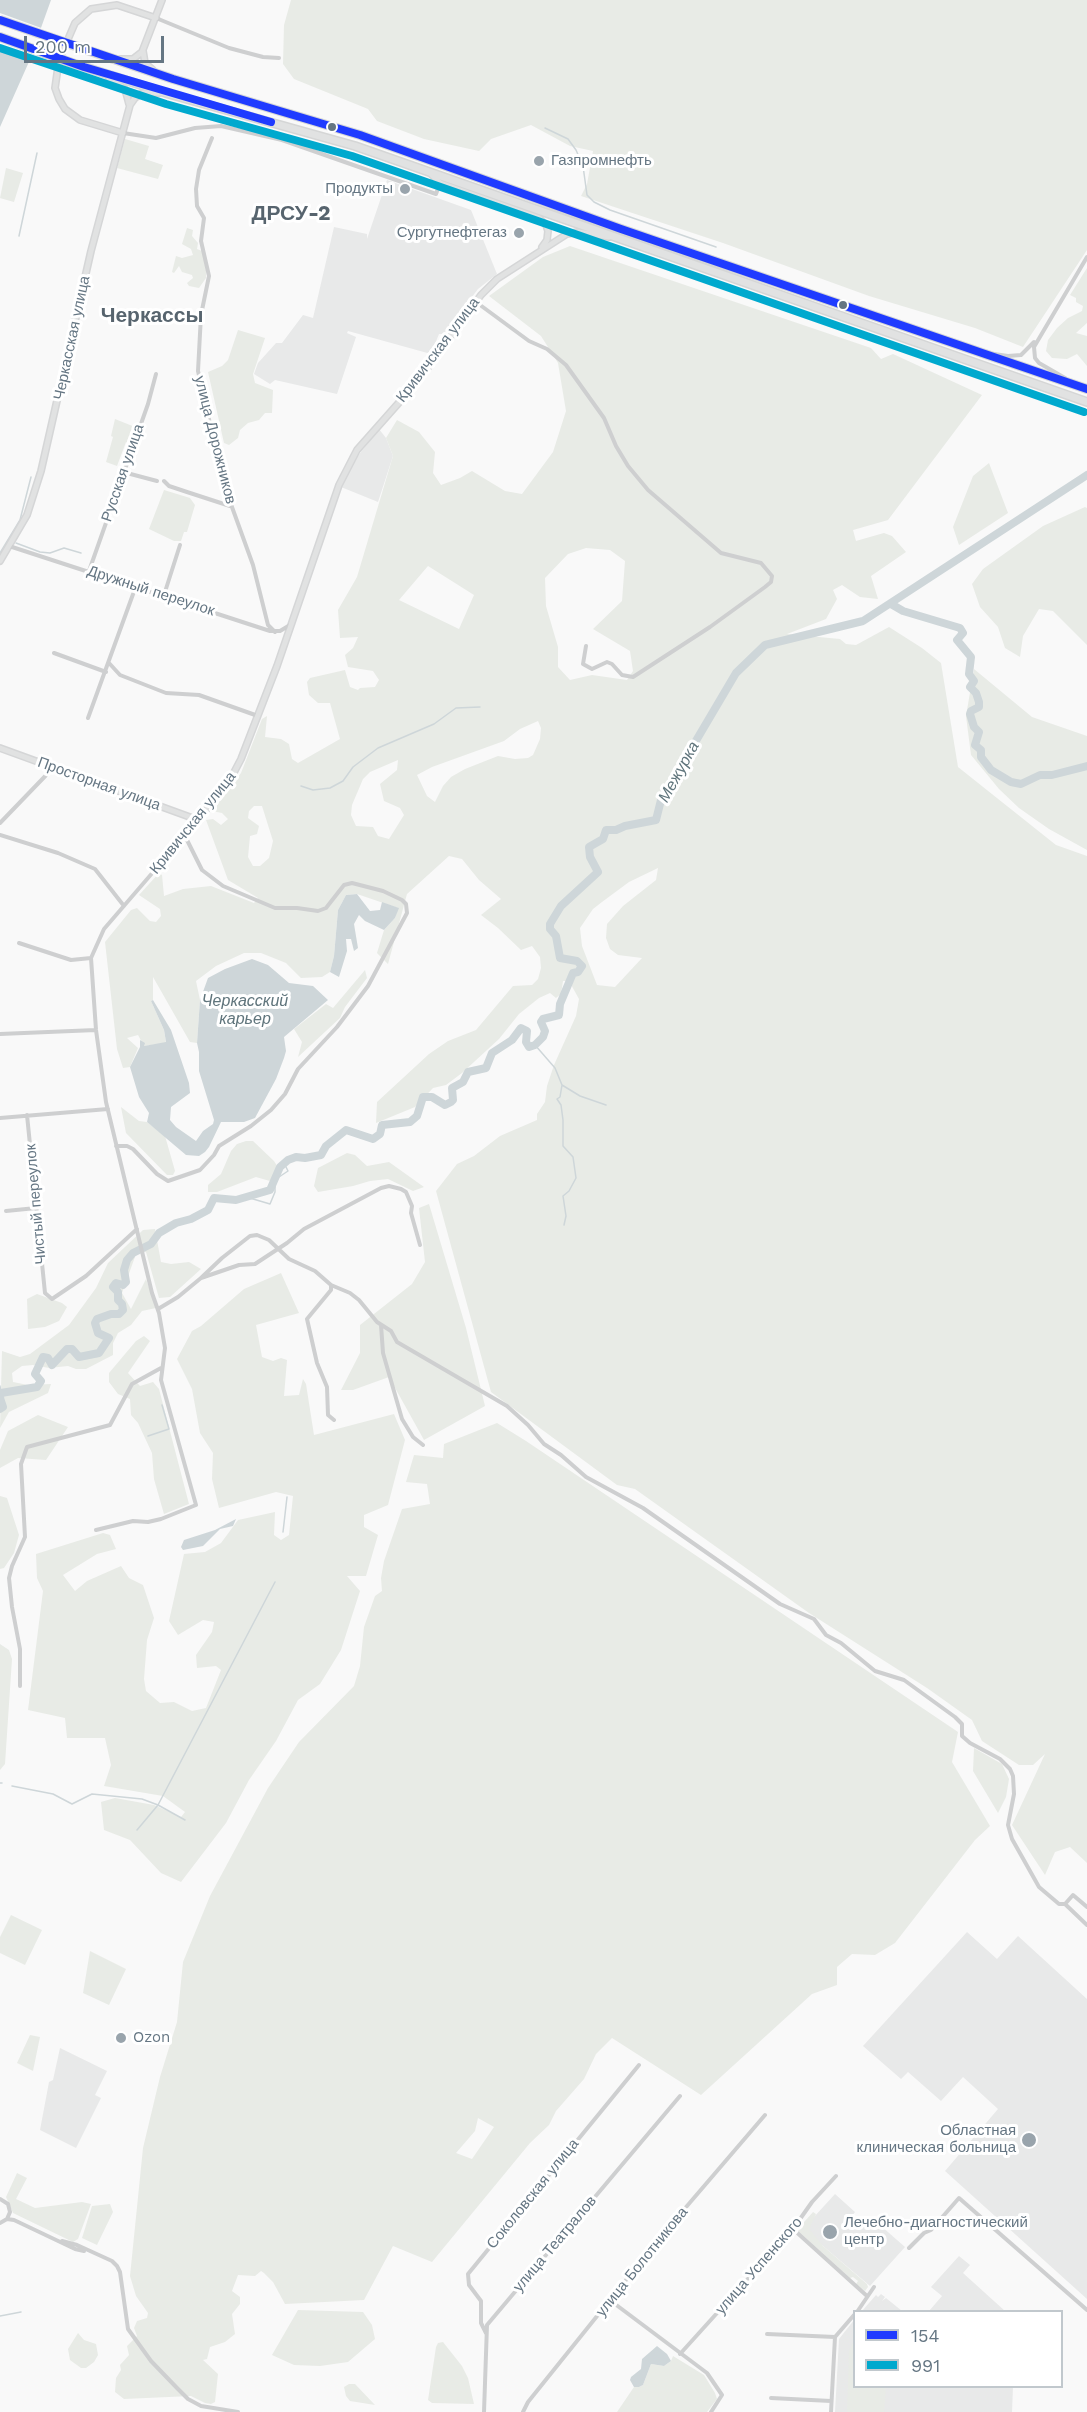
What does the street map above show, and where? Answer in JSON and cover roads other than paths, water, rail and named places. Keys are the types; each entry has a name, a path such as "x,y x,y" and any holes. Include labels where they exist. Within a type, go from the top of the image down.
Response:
{"highway":[{"path":"0,20 173,79 365,136 557,206 1087,389"},
{"path":"0,37 169,94 355,146 1087,402"}],"street":[{"path":"162,0 144,49 143,58 147,66 173,79"},
{"path":"279,58 263,57 229,48 156,18 117,5 91,9 75,23 59,60 55,88 65,109 80,120 123,133 161,138 195,128 221,126 282,140 436,194 440,183"},
{"path":"90,51 128,60 137,57 144,49"},
{"path":"84,67 122,85 128,96 129,109"},
{"path":"129,109 135,98 142,93 169,94"},
{"name":"Черкасская улица","path":"0,561 29,509 41,471 91,251 129,109"},
{"name":"улица Дорожников","path":"212,138 199,170 196,189 197,206 204,218 201,242 209,276 201,315 198,371 231,506 253,565 268,625 275,632"},
{"path":"431,174 440,183 541,219 547,228 548,235 537,253"},
{"name":"Кривичская улица","path":"96,1530 133,1521 148,1522 161,1519 196,1505 160,1380 165,1348 158,1309 108,1109 96,1030 91,958 101,933 198,820 235,772 259,716 339,486 351,459 363,441 419,380 476,302 497,279 573,232 617,239"},
{"path":"977,351 1008,356 1021,355 1038,337 1087,257"},
{"path":"476,302 529,341 547,349 566,365 604,418 628,466 648,490 721,553 760,563 772,576 771,582 765,587 710,627 633,677 622,675 607,662 592,669 583,664 586,646"},
{"path":"1038,337 1034,352 1039,363 1051,372 1087,389"},
{"name":"Русская улица","path":"89,571 156,374"},
{"path":"123,472 157,481"},
{"path":"164,481 169,486 231,506"},
{"path":"164,595 180,545"},
{"name":"Дружный переулок","path":"9,546 275,632"},
{"path":"88,718 136,586"},
{"path":"275,632 290,625"},
{"path":"54,653 106,672"},
{"path":"109,663 120,675 166,693 199,695 259,716"},
{"name":"Просторная улица","path":"0,748 198,820"},
{"path":"0,823 54,767"},
{"path":"0,835 58,853 95,869 124,906"},
{"path":"117,1146 127,1146 133,1149 157,1174 168,1181 200,1170 219,1146 251,1126 271,1110 285,1094 298,1069 337,1027 368,986 407,913 406,904 402,900 383,891 352,883 344,885 326,908 318,911 297,908 274,909 223,886 202,870 185,835"},
{"path":"19,943 71,960 91,958"},
{"path":"0,1034 96,1030"},
{"path":"0,1118 108,1109"},
{"name":"Чистый переулок","path":"27,1115 45,1293 52,1299 86,1276 137,1229"},
{"path":"201,1278 239,1266 255,1264 304,1229 381,1188 389,1186 406,1192 412,1206 411,1213 420,1245"},
{"path":"6,1211 36,1208"},
{"path":"158,1309 201,1278 250,1236 263,1237 289,1259 315,1271 331,1285 350,1293 359,1300 377,1322 391,1331 397,1342 507,1406 528,1425 543,1444 561,1455 586,1477 643,1508 780,1604 814,1619 826,1635 840,1643 874,1671 904,1680 955,1717 962,1724 962,1736 970,1743 1000,1759 1010,1769 1013,1776 1014,1794 1008,1825 1011,1839 1039,1887 1059,1904 1065,1904 1087,1924"},
{"path":"331,1285 331,1290 307,1319 316,1363 327,1387 328,1415 334,1420"},
{"path":"381,1324 383,1353 402,1419 413,1437 423,1445"},
{"path":"20,1686 20,1649 10,1599 9,1578 25,1537 21,1464 27,1447 110,1425 132,1384 162,1367"},
{"path":"1065,1904 1072,1895 1087,1907"},
{"name":"Соколовская улица","path":"486,2333 481,2323 481,2301 470,2285 468,2274 639,2065"},
{"name":"улица Театралов","path":"484,2412 487,2325 680,2096"},
{"name":"улица Болотникова","path":"523,2412 528,2402 741,2140 765,2115"},
{"name":"улица Успенского","path":"680,2354 793,2229 812,2202 836,2176"},
{"path":"909,2248 924,2233 931,2230 959,2198 1087,2310"},
{"path":"0,2199 8,2204 7,2219"},
{"path":"9,2213 14,2220"},
{"path":"0,2223 7,2219 14,2220 75,2249 88,2251 112,2261 120,2272 128,2329 158,2369 193,2402 206,2407 238,2412"},
{"path":"793,2229 867,2296"},
{"path":"858,2310 874,2287"},
{"path":"610,2301 707,2373 722,2395 711,2412"},
{"path":"831,2412 835,2337 853,2316"},
{"path":"767,2334 835,2337"},
{"path":"771,2398 831,2401"}],"water":[{"path":"0,0 51,0 28,64 0,127"},
{"path":"357,894 370,911 380,910 382,902 399,908 395,918 384,930 365,921 359,915 354,924 358,948 354,951 351,939 346,939 347,951 339,977 330,972 334,956 338,910 346,895"},
{"name":"Черкасский карьер","path":"252,959 268,965 289,983 313,986 328,1000 284,1037 286,1051 284,1058 276,1079 255,1118 244,1122 221,1122 205,1152 199,1156 186,1155 147,1122 149,1113 139,1097 130,1067 140,1047 140,1040 145,1043 144,1046 166,1042 164,1030 151,1001 153,1000 171,1030 189,1083 190,1093 171,1107 170,1120 196,1141 203,1131 213,1124 214,1120 199,1071 197,1043 200,1000 208,978"},
{"path":"236,1519 233,1526 220,1529 203,1546 183,1550 181,1547 184,1540 215,1530"},
{"path":"657,2346 667,2354 671,2361 664,2366 651,2364 643,2385 634,2387 630,2380 631,2377 641,2369 642,2359"}],"waterway":[{"path":"545,128 568,139 576,150 583,166 587,195 594,202 610,210 716,247"},
{"path":"19,236 37,153"},
{"name":"Межурка","path":"0,1409 3,1407 1,1393 37,1387 41,1381 35,1374 43,1357 48,1358 52,1365 67,1349 72,1349 79,1357 99,1353 109,1338 98,1333 95,1323 97,1319 119,1314 123,1310 118,1300 118,1292 113,1287 116,1283 123,1285 126,1282 124,1270 127,1260 133,1253 151,1244 159,1233 176,1223 191,1219 208,1210 214,1198 236,1200 270,1190 280,1167 288,1160 321,1155 326,1146 346,1130 373,1139 380,1134 382,1125 410,1122 417,1116 423,1097 432,1097 445,1105 451,1102 453,1100 452,1088 463,1082 468,1072 486,1068 492,1053 512,1040 521,1028 527,1031 526,1042 529,1047 535,1045 543,1037 545,1031 541,1022 543,1019 559,1015 560,1004 573,973 578,972 582,966 577,961 560,958 556,936 550,929 550,924 561,906 598,872 590,857 589,847 603,839 606,830 616,830 656,820 661,800 736,673 765,645 863,621 1087,475"},
{"path":"0,553 20,520 31,477"},
{"path":"16,543 40,552 50,553 64,548 81,553"},
{"path":"891,604 903,611 960,628 963,633 957,640 971,657 969,674 974,681 970,687 976,693 979,702 979,707 970,714 974,727 979,732 975,745 981,750 981,757 991,770 1011,782 1021,784 1040,775 1052,775 1087,766"},
{"path":"301,786 313,790 330,788 343,781 353,767 378,748 434,724 456,708 480,707"},
{"path":"535,1045 555,1068 562,1085 560,1097 557,1099 561,1105 563,1120 563,1146 573,1157 576,1178 569,1191 563,1196 566,1216 564,1225"},
{"path":"562,1085 580,1096 606,1105"},
{"path":"276,1179 288,1171 284,1163"},
{"path":"243,1196 270,1204 275,1192 275,1183"},
{"name":"Межурка","path":"0,1386 1,1393"},
{"path":"148,1436 169,1429 162,1405"},
{"path":"283,1532 287,1497"},
{"path":"137,1830 158,1805 275,1582"},
{"path":"12,1786 53,1794 72,1804 92,1794 142,1799 185,1820"},
{"path":"0,2316 21,2312"}],"place":[{"name":"Газпромнефть","path":"539,161"},
{"name":"Продукты","path":"405,189"},
{"name":"Сургутнефтегаз","path":"519,233"},
{"name":"Ozon","path":"121,2038"},
{"name":"Областная клиническая больница","path":"1029,2140"},
{"name":"Лечебно-диагностический центр","path":"830,2232"}],"district":[{"name":"ДРСУ-2","path":"291,214"},
{"name":"Черкассы","path":"152,316"}]}
